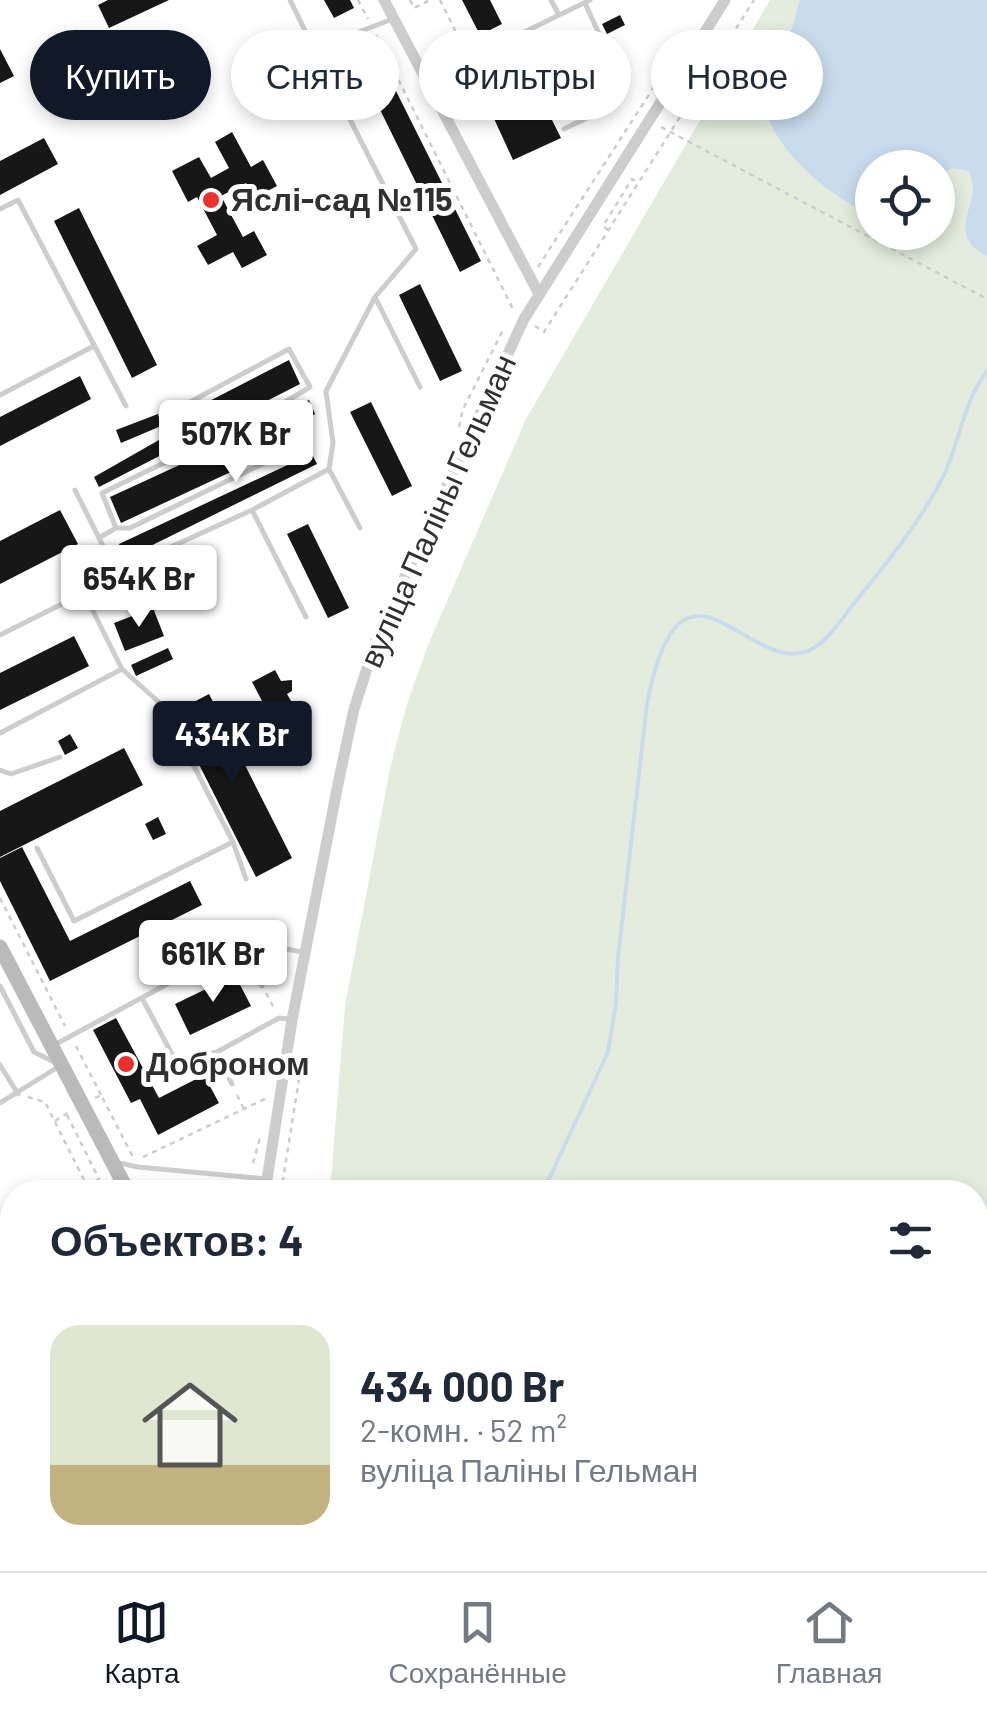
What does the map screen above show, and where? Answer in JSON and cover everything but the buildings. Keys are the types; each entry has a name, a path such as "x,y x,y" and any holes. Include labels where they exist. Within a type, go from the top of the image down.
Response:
{"main road":[{"path":"0,947 122,1180"}],"street":[{"path":"384,0 419,68"},
{"name":"вуліца Паліны Гельман","path":"266,1178 286,1019 305,952 354,709 376,637 524,319 725,0"},
{"path":"446,120 540,294"}],"lane":[{"path":"290,0 305,30"},
{"path":"551,0 558,15"},
{"path":"527,30 588,1 619,78 620,90 614,104 564,129"},
{"path":"364,30 393,18"},
{"path":"350,120 416,250 374,297 326,391 333,442 329,469 360,528"},
{"path":"0,209 18,200 126,406"},
{"path":"374,297 420,387"},
{"path":"0,395 92,347"},
{"path":"174,410 289,350 310,387"},
{"path":"116,528 102,493 266,413 310,387 326,391"},
{"path":"99,538 116,528 130,528 281,455 266,413"},
{"path":"0,635 84,593 116,572 252,510 329,469"},
{"path":"75,490 116,572"},
{"path":"252,510 306,617"},
{"path":"84,593 122,669 163,706 232,842 246,879"},
{"path":"0,733 122,669"},
{"path":"0,770 12,774 60,758"},
{"path":"37,848 74,921 232,842"},
{"path":"51,1047 264,932"},
{"path":"262,986 248,957 271,946 305,952"},
{"path":"0,986 34,1052 61,1066 0,1103"},
{"path":"142,998 182,1073"},
{"path":"200,1056 286,1019"},
{"path":"216,1052 232,1084"},
{"path":"0,1065 18,1094"},
{"path":"116,1167 266,1178"},
{"path":"116,1167 130,1180"}],"path":[{"path":"358,0 515,313 521,291 651,92"},
{"path":"410,0 414,8 430,0"},
{"path":"524,319 544,332 609,231 603,226 632,180 639,183 754,0"},
{"path":"649,121 987,299"},
{"path":"463,409 507,324"},
{"path":"0,898 101,1094"},
{"path":"262,986 286,1019"},
{"path":"284,1180 300,1073"},
{"path":"232,1084 244,1109"},
{"path":"18,1094 45,1102 84,1180"},
{"path":"135,1161 268,1098"},
{"path":"67,1114 97,1180"}],"green space":[{"path":"770,0 987,0 987,1180 331,1180 345,1006 390,769 428,645 526,419 700,120 823,120 823,30 753,30"}],"water":[{"path":"800,0 987,0 987,256 973,247 967,237 972,182 968,171 955,168 955,150 855,150 855,207 796,160 769,120 823,120 823,30 791,30"}],"waterway":[{"path":"549,1180 608,1052 647,704 662,649 680,622 701,616 724,623 772,649 797,654 821,643 924,510 949,464 972,396 987,371"}],"place":[{"name":"Яслі-сад №115","path":"211,200"},
{"name":"Доброном","path":"126,1064"}]}
